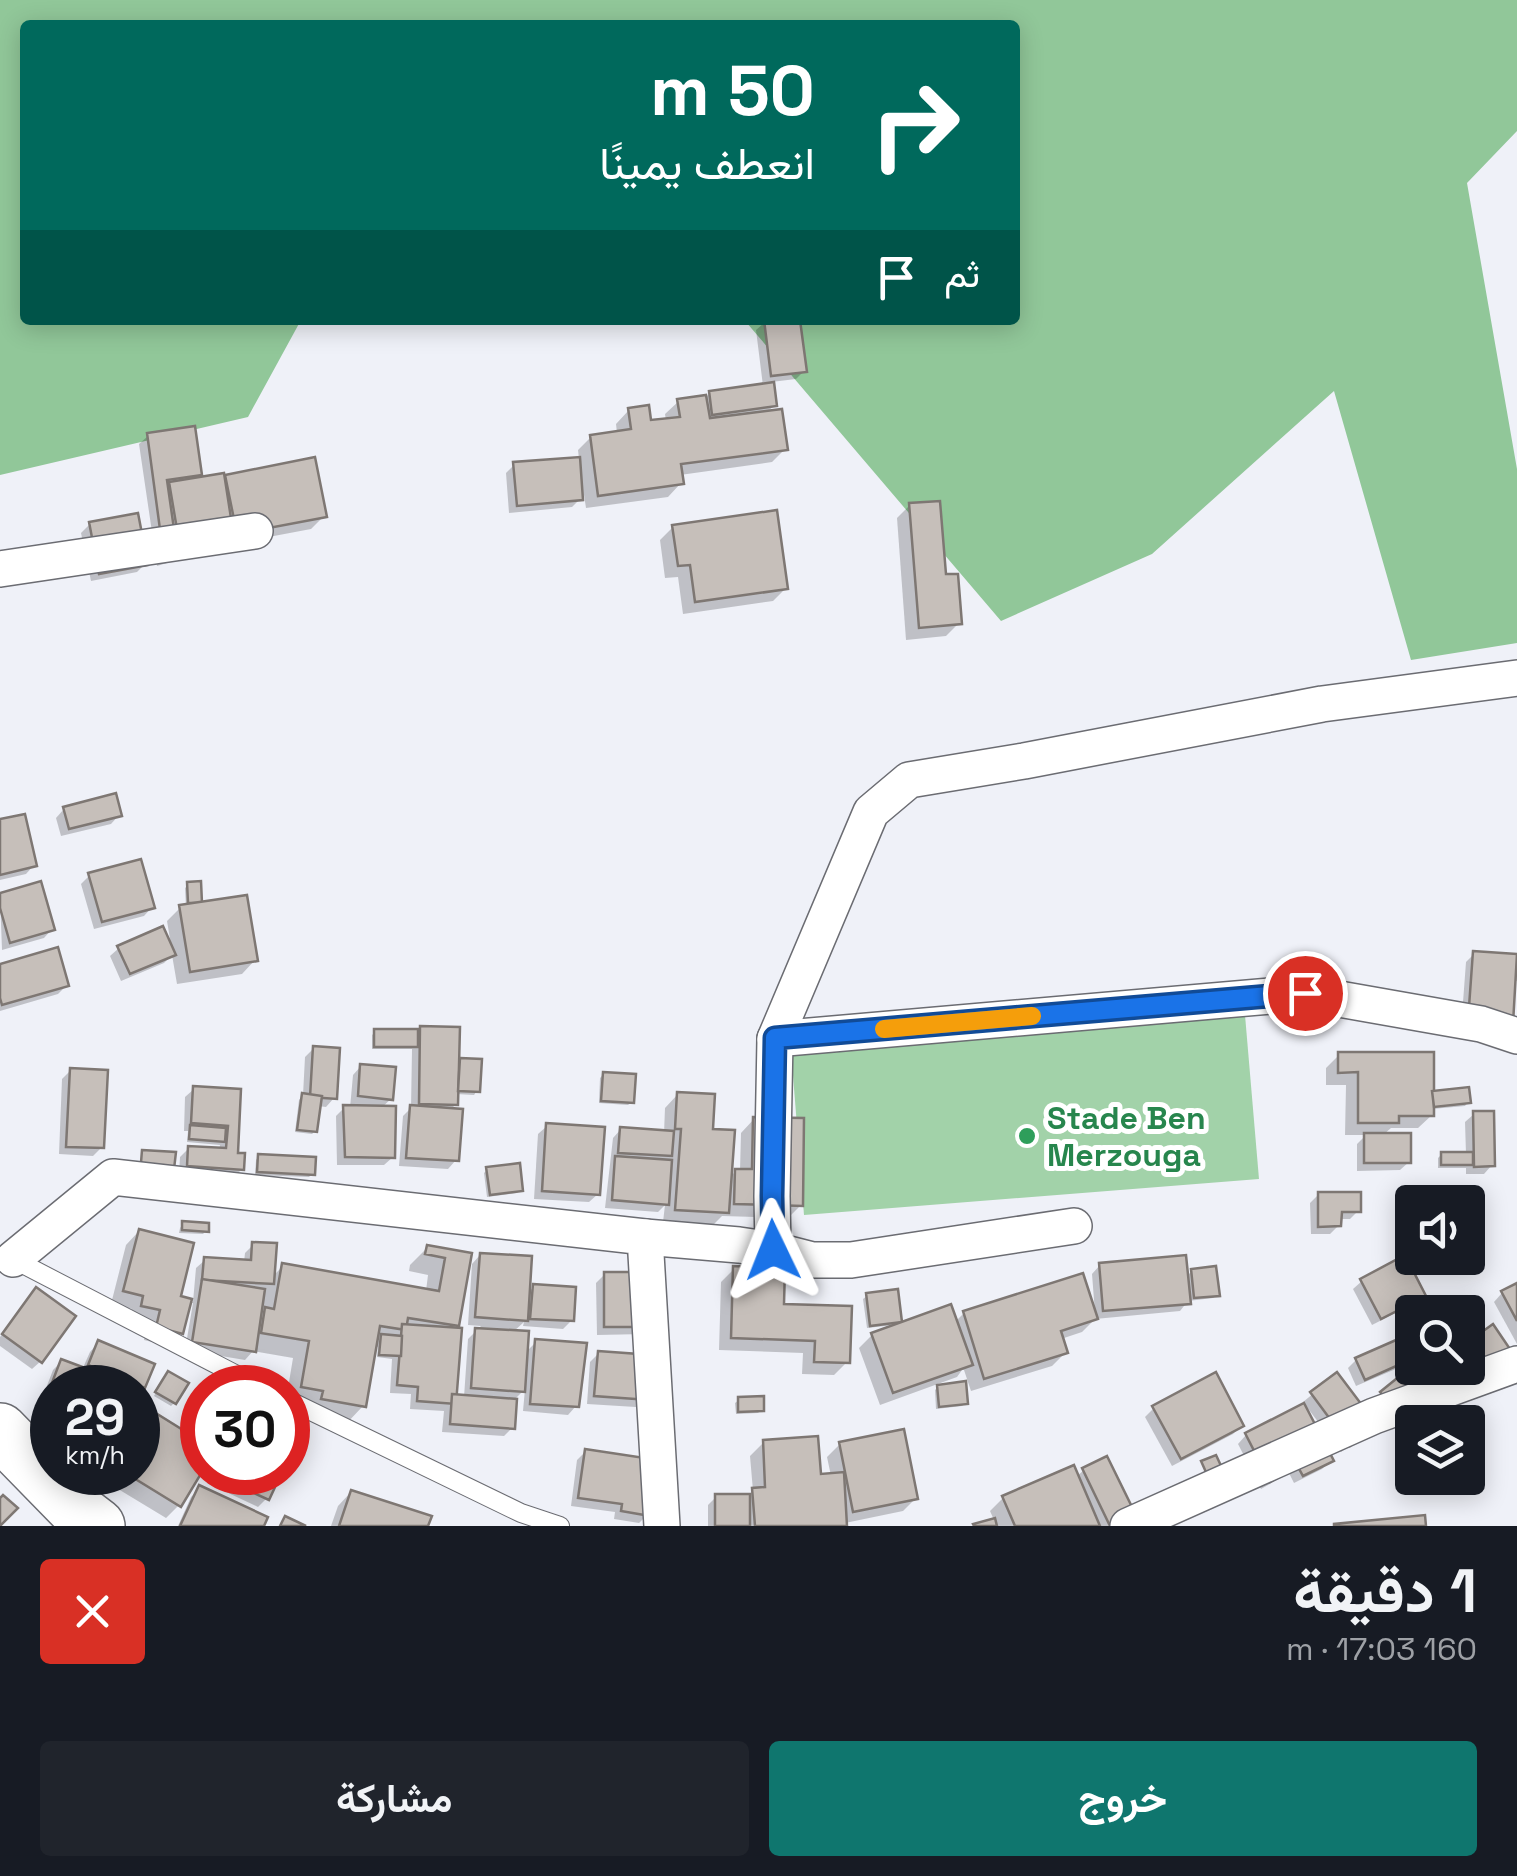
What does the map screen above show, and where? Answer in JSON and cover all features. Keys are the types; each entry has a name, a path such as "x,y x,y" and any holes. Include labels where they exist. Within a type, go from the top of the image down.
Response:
{"main road":[{"path":"0,1431 97,1526"}],"street":[{"path":"0,570 256,531"},
{"path":"773,1250 775,1038 871,812 909,780 1322,704 1517,678"},
{"path":"775,1038 1305,993 1481,1024 1517,1036"},
{"path":"7,1262 113,1177 773,1250 812,1260 851,1260 1074,1226"},
{"path":"645,1237 662,1526"},
{"path":"1128,1526 1374,1416 1517,1364"}],"lane":[{"path":"7,1262 215,1365"},
{"path":"310,1411 521,1512 560,1526"}],"green space":[{"path":"0,0 1517,0 1517,131 1467,183 1517,469 1517,643 1411,660 1334,391 1152,554 1001,621 749,325 1020,325 1020,20 20,20 20,325 298,325 248,417 0,475"},
{"name":"Stade Ben Merzouga","path":"1245,1015 1259,1179 804,1215 791,1050"}],"building":[{"path":"765,325 801,325 807,372 771,376"},
{"path":"774,382 777,406 712,415 709,391"},
{"path":"706,395 710,418 782,409 788,450 681,464 684,484 598,496 590,435 631,429 628,408 649,405 651,420 680,417 677,399"},
{"path":"195,426 202,475 167,480 178,557 164,559 147,433"},
{"path":"315,457 327,517 237,534 225,475"},
{"path":"580,457 583,500 517,506 513,462"},
{"path":"224,473 235,544 181,553 169,482"},
{"path":"940,501 946,574 958,574 962,624 919,628 909,503"},
{"path":"777,510 788,589 695,602 690,565 678,566 672,525"},
{"path":"138,513 148,565 99,574 89,522"},
{"path":"116,793 122,816 69,829 63,807"},
{"path":"25,814 37,866 0,875 0,819"},
{"path":"141,859 155,908 102,922 88,873"},
{"path":"41,881 55,930 10,943 0,893"},
{"path":"201,881 202,903 188,903 187,882"},
{"path":"247,895 258,961 190,972 179,905"},
{"path":"163,926 176,955 130,974 117,946"},
{"path":"58,947 69,986 2,1005 0,964"},
{"path":"1473,951 1517,954 1513,1024 1468,1021"},
{"path":"420,1026 460,1027 458,1105 419,1104"},
{"path":"374,1029 418,1029 418,1047 374,1047"},
{"path":"313,1046 340,1048 337,1099 310,1097"},
{"path":"1338,1052 1434,1052 1434,1116 1399,1116 1399,1123 1358,1123 1358,1072 1338,1073"},
{"path":"460,1058 482,1059 480,1092 458,1091"},
{"path":"360,1064 396,1067 393,1100 358,1096"},
{"path":"70,1068 108,1070 104,1148 66,1147"},
{"path":"603,1072 636,1074 634,1103 601,1101"},
{"path":"193,1086 241,1089 238,1153 245,1153 244,1170 187,1166 188,1146 226,1148 228,1126 191,1123"},
{"path":"1469,1087 1471,1103 1434,1107 1432,1091"},
{"path":"677,1092 715,1094 713,1129 735,1130 729,1213 675,1210 681,1129 675,1129"},
{"path":"302,1093 322,1096 317,1132 297,1130"},
{"path":"343,1105 396,1106 395,1158 345,1157"},
{"path":"410,1105 463,1109 459,1161 406,1158"},
{"path":"1473,1111 1494,1111 1495,1166 1474,1167"},
{"path":"753,1117 804,1118 803,1206 734,1204 735,1169 752,1169"},
{"path":"546,1123 605,1127 600,1195 542,1191"},
{"path":"190,1125 226,1128 225,1142 189,1139"},
{"path":"620,1127 674,1131 672,1156 618,1153"},
{"path":"1364,1133 1411,1133 1411,1163 1364,1163"},
{"path":"142,1150 176,1152 173,1178 140,1175"},
{"path":"1441,1152 1473,1152 1473,1165 1441,1165"},
{"path":"258,1154 316,1157 315,1175 257,1172"},
{"path":"615,1156 672,1160 669,1205 612,1200"},
{"path":"520,1163 523,1191 490,1195 486,1167"},
{"path":"1318,1192 1361,1192 1361,1212 1342,1212 1341,1226 1318,1227"},
{"path":"182,1221 209,1223 209,1232 182,1230"},
{"path":"139,1229 194,1243 181,1296 192,1299 183,1334 156,1327 160,1310 141,1306 143,1296 123,1291"},
{"path":"252,1242 277,1243 274,1284 202,1280 204,1257 251,1260"},
{"path":"427,1245 472,1253 459,1326 408,1318 406,1330 380,1326 366,1407 321,1399 323,1391 310,1389 310,1365 305,1365 309,1341 261,1333 265,1307 274,1309 282,1263 439,1291 445,1258 425,1254"},
{"path":"480,1253 532,1256 528,1321 475,1317"},
{"path":"1186,1255 1191,1304 1103,1311 1099,1263"},
{"path":"1395,1260 1395,1275 1415,1275 1425,1295 1395,1295 1395,1312 1381,1319 1360,1279"},
{"path":"733,1266 785,1268 784,1304 852,1306 850,1363 814,1362 815,1341 731,1338"},
{"path":"1216,1266 1220,1296 1194,1298 1191,1269"},
{"path":"604,1272 656,1272 656,1327 604,1327"},
{"path":"1083,1273 1098,1319 1061,1331 1068,1353 984,1379 963,1311"},
{"path":"202,1279 265,1289 256,1352 192,1342"},
{"path":"1517,1283 1517,1321 1501,1291"},
{"path":"533,1284 576,1287 574,1321 530,1319"},
{"path":"36,1287 76,1316 42,1363 2,1334"},
{"path":"898,1289 902,1322 870,1326 866,1293"},
{"path":"951,1304 973,1365 893,1393 871,1333"},
{"path":"402,1324 462,1328 456,1404 417,1401 418,1387 397,1385"},
{"path":"1493,1324 1516,1358 1496,1373 1485,1357 1485,1330"},
{"path":"475,1328 529,1331 525,1392 471,1388"},
{"path":"381,1334 402,1336 401,1356 379,1355"},
{"path":"535,1339 587,1343 579,1407 530,1404"},
{"path":"98,1340 155,1364 155,1365 88,1365"},
{"path":"1395,1340 1395,1367 1365,1380 1355,1358"},
{"path":"598,1351 666,1356 663,1401 594,1396"},
{"path":"168,1371 180,1378 176,1404 160,1395 160,1384"},
{"path":"1216,1372 1244,1426 1181,1459 1152,1406"},
{"path":"1337,1372 1377,1425 1350,1446 1310,1392"},
{"path":"1395,1380 1395,1385 1435,1385 1440,1391 1422,1405 1395,1405 1395,1410 1380,1392"},
{"path":"966,1381 968,1404 939,1407 937,1385"},
{"path":"452,1394 517,1399 515,1429 450,1424"},
{"path":"764,1396 764,1411 738,1412 738,1397"},
{"path":"1304,1403 1334,1461 1303,1476 1298,1467 1270,1482 1245,1433"},
{"path":"160,1416 180,1428 180,1495 188,1495 181,1507 160,1494"},
{"path":"904,1429 918,1499 853,1512 839,1442"},
{"path":"818,1436 821,1474 844,1472 847,1526 755,1526 752,1488 765,1487 763,1440"},
{"path":"585,1449 658,1460 650,1516 621,1511 622,1504 578,1498"},
{"path":"1216,1455 1229,1483 1214,1490 1201,1461"},
{"path":"1107,1456 1135,1513 1160,1526 1110,1526 1082,1468"},
{"path":"1074,1465 1100,1526 1015,1526 1002,1496"},
{"path":"351,1490 432,1516 428,1526 339,1526"},
{"path":"715,1494 750,1494 750,1526 715,1526"},
{"path":"3,1495 18,1508 0,1526 0,1498"},
{"path":"194,1495 221,1495 268,1517 264,1526 180,1526"},
{"path":"1425,1515 1426,1526 1334,1526 1334,1524"},
{"path":"285,1516 306,1526 280,1526"},
{"path":"995,1518 997,1526 973,1524"}],"slow traffic":[{"path":"884,1029 1032,1016"}],"place":[{"name":"Stade Ben Merzouga","path":"1027,1136"}],"route":[{"path":"773,1250 775,1038 1305,993"}]}
